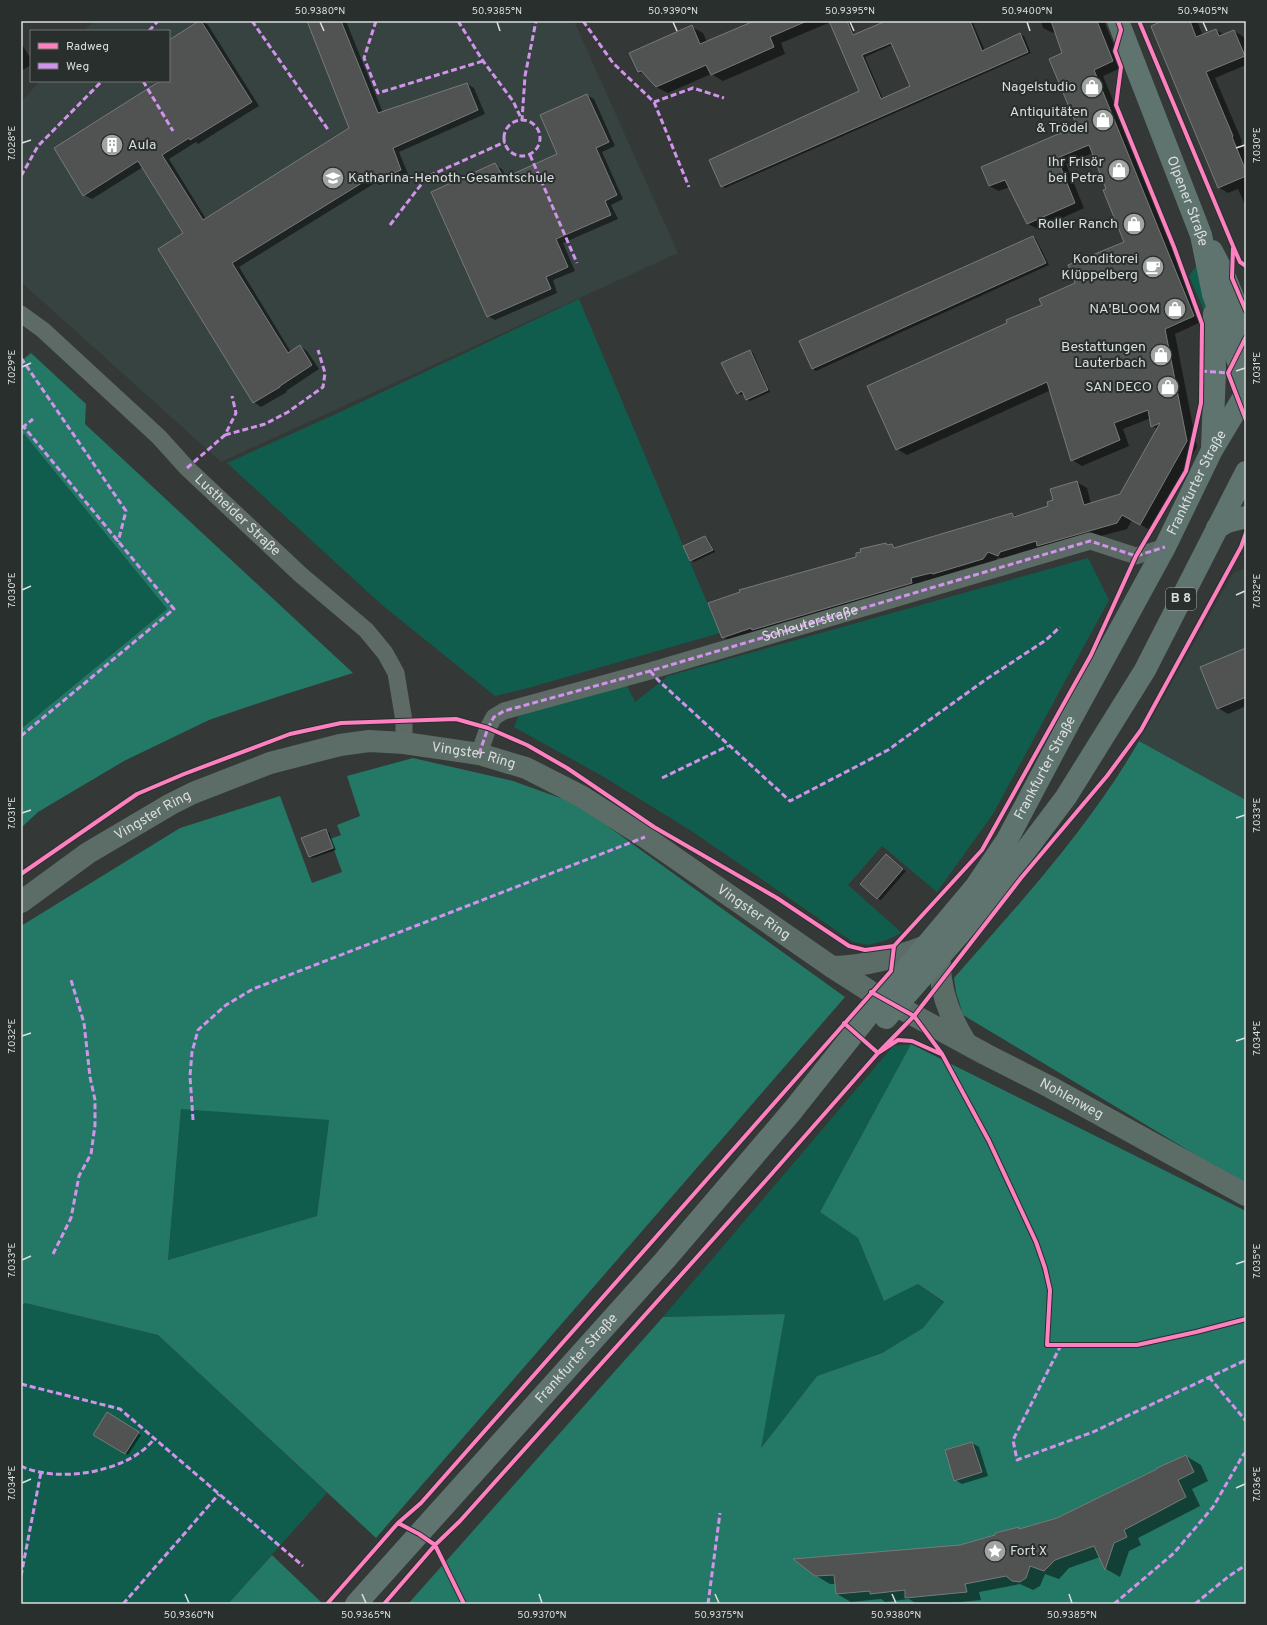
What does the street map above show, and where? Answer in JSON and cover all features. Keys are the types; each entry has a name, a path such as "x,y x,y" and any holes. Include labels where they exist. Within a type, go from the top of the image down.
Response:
{"main road":[{"name":"Olpener Straße","path":"1118,21 1201,235 1213,294 1246,384"},
{"path":"1201,235 1223,272 1246,329"},
{"path":"1223,272 1232,278 1246,283"},
{"path":"1212,450 1215,372 1213,294"},
{"name":"Frankfurter Straße","path":"356,1604 660,1266 793,1110 856,1053 889,1002 933,951 1007,840 1165,547 1212,450 1246,393"},
{"name":"Frankfurter Straße","path":"933,951 984,906 1066,797 1144,670 1246,472"},
{"path":"1217,528 1227,522 1246,517"},
{"name":"Vingster Ring","path":"21,902 88,853 171,804 193,793 270,763 340,745 369,741 404,743 479,754 526,768 581,796 644,837 832,967 889,1002"},
{"path":"832,967 870,964 892,958 933,951 939,968 943,994 954,1024 966,1043"},
{"name":"Nohlenweg","path":"889,1002 1050,1087 1246,1195"}],"street":[{"name":"Lustheider Straße","path":"21,314 44,330 159,437 187,468 290,564 366,630 384,653 396,673 404,720 404,743"},
{"name":"Schleuterstraße","path":"479,754 488,728 494,717 504,711 650,671 1090,541 1136,556 1165,547"}],"shaded area":[{"name":"Katharina-Henoth-Gesamtschule","path":"93,21 574,21 678,253 221,462 21,282 21,102 39,82 170,82 170,30 85,30"},
{"path":"1246,568 1246,800 1139,741 1233,573"}],"green space":[{"path":"1199,262 1208,297 1205,313 1189,276"},
{"path":"579,299 720,633 495,696 382,605 227,463 338,413"},
{"path":"31,353 86,404 85,424 353,673 209,720 124,761 38,812 21,828 21,729 167,609 24,434 21,436 21,361"},
{"path":"24,434 167,609 21,729 21,436"},
{"path":"1088,558 1109,600 993,814 937,892 882,846 848,885 902,933 884,941 868,945 853,942 693,832 604,777 514,727 518,717 526,711 625,682 635,702 668,676"},
{"path":"1139,741 1246,800 1246,1183 1211,1164 963,1015 956,992 954,978 1028,893 1076,834 1119,773"},
{"path":"413,758 513,781 577,804 845,997 376,1538 158,1335 25,1303 21,1306 21,926 180,828 280,796 312,883 342,872 330,839 341,835 337,825 360,816 347,776","holes":["181,1109 329,1120 317,1216 168,1260"]},
{"path":"911,1044 820,1212 858,1238 884,1301 918,1284 944,1303 923,1328 882,1353 817,1376 760,1449 785,1314 663,1317 893,1046"},
{"path":"911,1044 1246,1211 1246,1604 408,1604 663,1317 785,1314 761,1448 817,1376 882,1353 923,1328 944,1302 918,1284 884,1301 858,1238 820,1212"},
{"path":"181,1108 329,1120 317,1216 168,1260"},
{"path":"25,1303 158,1335 327,1493 228,1604 21,1604 21,1306"},
{"path":"272,1555 321,1602 320,1604 228,1604"}],"building":[{"path":"201,21 252,102 190,140 189,138 162,155 203,220 349,128 307,21 341,21 378,113 467,83 478,110 393,148 401,170 372,182 370,178 232,263 288,353 300,345 312,365 253,403 158,249 183,233 138,161 83,196 54,148 158,82 170,82 170,39"},
{"path":"754,21 807,21 770,37 774,47 711,75 706,65 656,87 641,71 638,72 629,53 692,25 700,44"},
{"path":"829,21 847,21 853,35 886,21 970,21 982,51 1020,33 1028,52 721,187 709,160 859,91","holes":["891,43 910,86 881,99 862,55"]},
{"path":"1051,21 1097,21 1113,61 1094,70 1194,316 1165,329 1187,441 1140,525 1122,515 1117,523 1037,546 1036,541 1000,552 998,556 988,552 983,559 933,574 931,573 911,578 912,583 752,630 751,628 722,638 708,603 740,592 739,590 856,557 856,553 861,552 860,549 886,543 887,545 892,544 894,548 1012,513 1014,517 1048,506 1047,502 1053,500 1050,489 1077,481 1084,505 1120,494 1160,423 1151,427 1148,410 1114,423 1120,440 1071,461 1047,382 896,450 867,386 1007,323 1006,320 1042,305 1039,299 1075,283 1068,265 1124,242 1103,190 1106,189 1089,145 1057,158 1075,203 1027,224 1005,180 989,186 981,167 1077,126 1049,59 1062,53"},
{"path":"1162,21 1190,21 1196,37 1216,29 1219,36 1234,30 1245,56 1206,72 1233,136 1232,137 1246,171 1246,176 1218,188 1152,29 1151,26"},
{"path":"587,94 609,142 596,148 617,195 605,201 611,215 556,239 568,267 546,277 551,289 487,317 431,192 495,163 504,178 557,154 540,115"},
{"path":"1033,236 1046,263 812,369 799,341"},
{"path":"750,350 768,390 746,400 742,391 737,394 721,363"},
{"path":"705,536 713,550 690,561 683,546"},
{"path":"1246,648 1246,697 1217,709 1200,667"},
{"path":"326,829 333,848 309,857 301,838"},
{"path":"886,854 903,869 877,899 860,884"},
{"path":"107,1412 139,1432 125,1454 93,1435"},
{"path":"972,1442 982,1472 954,1481 945,1450"},
{"path":"1186,1455 1194,1472 1178,1480 1186,1497 1124,1530 1127,1537 1114,1543 1105,1570 1094,1546 1055,1560 1044,1571 1030,1566 1026,1578 1020,1582 1012,1581 1006,1576 965,1584 967,1592 905,1598 905,1590 870,1594 870,1591 836,1594 834,1575 815,1576 793,1559 960,1545 995,1535 995,1533 1019,1527 1019,1529 1057,1518"}],"marked path":[{"path":"150,30 158,21"},
{"path":"252,21 329,131"},
{"path":"376,21 364,58 378,93 483,61"},
{"path":"458,21 483,61 513,101 522,120 525,76 536,21"},
{"path":"583,21 613,63 654,102 693,88 724,98"},
{"path":"21,176 38,146 101,82"},
{"path":"144,82 173,131"},
{"path":"654,102 689,187"},
{"path":"526,120 535,125 539,131 540,138 539,145 535,151 526,156 518,156 509,151 505,145 504,134 509,125 515,121 526,120"},
{"path":"390,225 423,182 431,175 505,142"},
{"path":"530,155 577,263"},
{"path":"225,435 265,424 288,412 323,387 325,373 318,350"},
{"path":"21,358 126,511 118,542"},
{"path":"1201,371 1228,373"},
{"path":"187,468 225,435 236,413 232,396"},
{"path":"22,428 33,419"},
{"path":"21,736 174,609 24,427"},
{"path":"479,754 488,728 494,717 504,711 650,671 1090,541 1136,556 1165,547"},
{"path":"650,671 660,682 790,801 888,750 985,680 1046,640 1060,627"},
{"path":"662,778 728,746"},
{"path":"193,1120 190,1076 192,1052 198,1030 226,1005 253,989 645,837"},
{"path":"53,1254 71,1218 79,1176 91,1154 95,1125 95,1100 90,1077 84,1023 71,980"},
{"path":"1061,1345 1013,1440 1017,1460 1093,1432 1246,1360"},
{"path":"1209,1377 1246,1421"},
{"path":"21,1384 120,1409 303,1566"},
{"path":"21,1466 36,1471 54,1474 92,1472 111,1467 128,1460 143,1450 154,1439"},
{"path":"1114,1604 1174,1553 1213,1507 1246,1452"},
{"path":"21,1576 41,1472"},
{"path":"123,1604 219,1494"},
{"path":"708,1604 720,1513"},
{"path":"1195,1604 1229,1576 1246,1565"}],"cycle path":[{"path":"327,1604 398,1523 421,1503 891,971 894,946 982,850 1091,655 1136,556 1186,471 1201,403 1202,324 1174,247 1116,105 1121,67 1115,51 1121,30 1118,21"},
{"path":"1139,21 1233,246 1240,262 1246,266"},
{"path":"1233,248 1232,278 1246,311"},
{"path":"1246,337 1228,373 1246,420"},
{"path":"384,1604 435,1545 460,1521 768,1178 878,1053 914,1016 1021,878 1107,776 1141,730 1241,547 1246,533"},
{"path":"21,874 137,794 184,774 290,734 341,723 456,719 488,728 527,745 567,768 654,827 777,898 849,946 865,950 894,946"},
{"path":"871,992 914,1016 942,1054 989,1141 1036,1242 1045,1268 1050,1290 1047,1345 1137,1345 1246,1319"},
{"path":"844,1023 878,1053 898,1040 912,1041 941,1054"},
{"path":"398,1523 419,1534 435,1545 464,1604"}],"place":[{"name":"Nagelstudio","path":"1092,87"},
{"name":"Antiquitäten & Trödel","path":"1103,120"},
{"name":"Aula","path":"112,145"},
{"name":"Ihr Frisör bei Petra","path":"1119,170"},
{"name":"Katharina-Henoth-Gesamtschule","path":"333,178"},
{"name":"Roller Ranch","path":"1134,224"},
{"name":"Konditorei Klüppelberg","path":"1153,267"},
{"name":"NA'BLOOM","path":"1175,309"},
{"name":"Bestattungen Lauterbach","path":"1161,355"},
{"name":"SAN DECO","path":"1168,387"},
{"name":"Fort X","path":"995,1551"}]}
